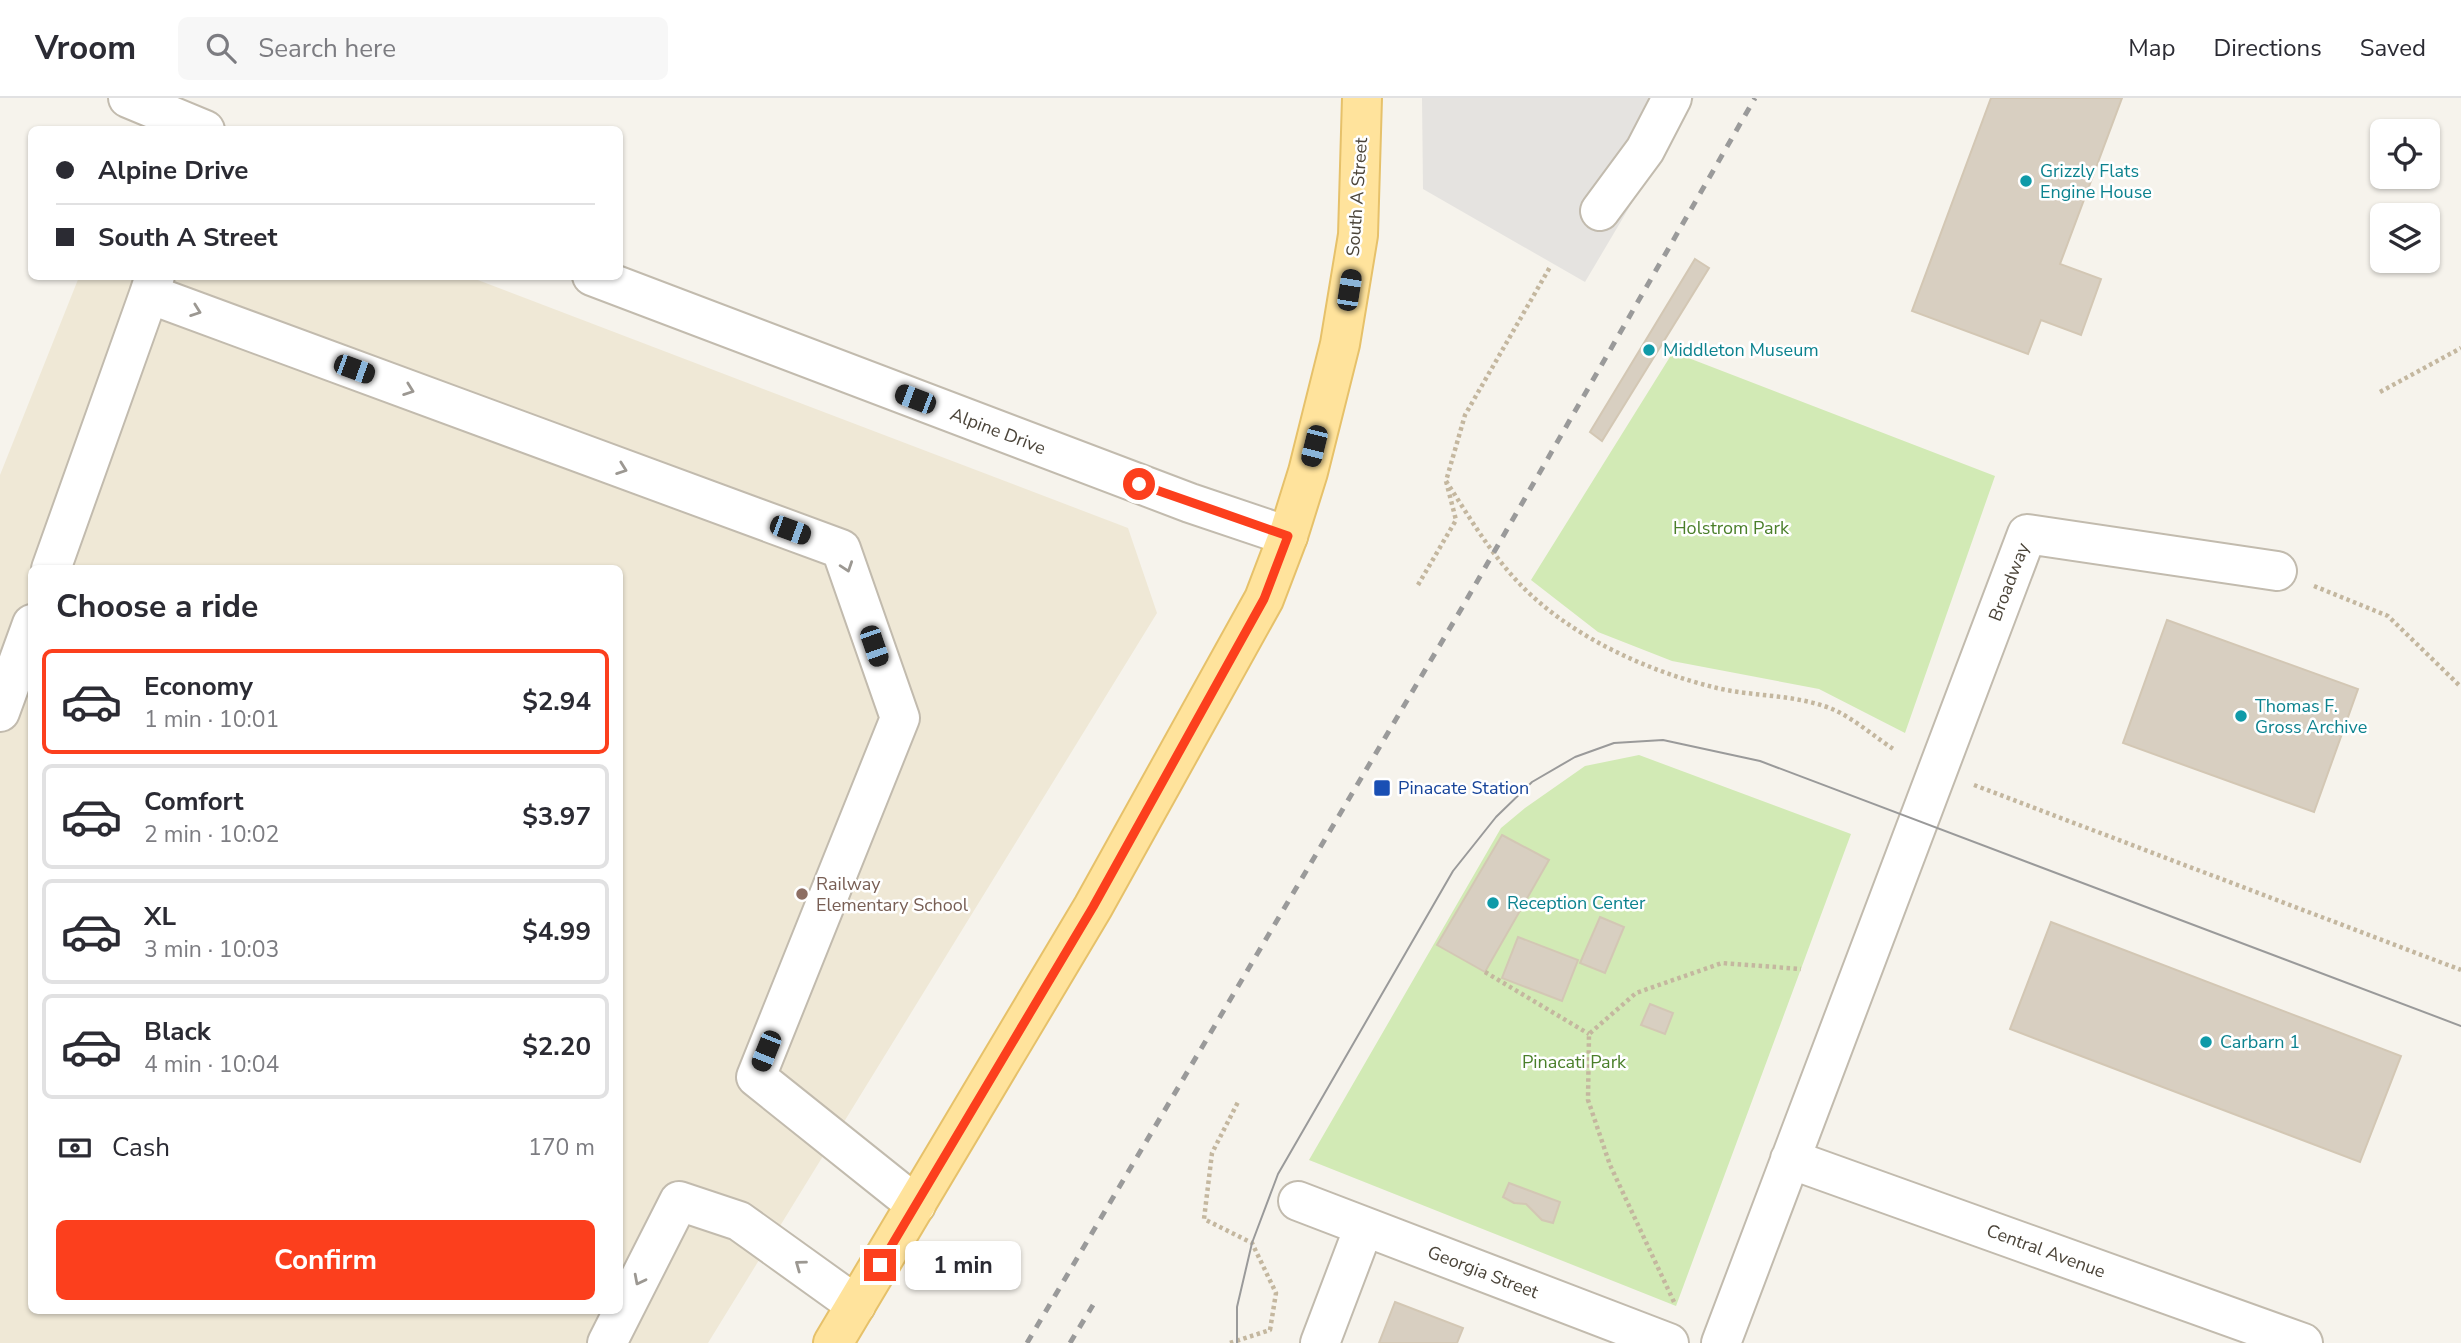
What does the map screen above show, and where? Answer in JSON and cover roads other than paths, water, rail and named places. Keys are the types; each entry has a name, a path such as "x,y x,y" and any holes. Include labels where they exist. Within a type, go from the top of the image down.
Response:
{"main road":[{"name":"South A Street","path":"834,1343 1093,907 1264,599 1288,536 1308,471 1340,344 1358,235 1362,98"}],"street":[{"path":"128,98 195,126"},
{"path":"1600,211 1645,150 1672,98"},
{"name":"Alpine Drive","path":"603,280 1189,503 1288,536"},
{"path":"52,565 152,285 841,549 900,718 756,1077 916,1205"},
{"name":"Broadway","path":"1721,1343 2027,534 2277,571"},
{"path":"0,712 28,635"},
{"name":"Central Avenue","path":"1790,1159 2260,1336 2303,1343"},
{"path":"623,1311 679,1201 739,1221 856,1305"},
{"name":"Georgia Street","path":"1298,1201 1668,1343"},
{"path":"1320,1343 1364,1227"},
{"path":"607,1343 622,1314"}],"tram line":[{"path":"1237,1343 1237,1307 1252,1243 1278,1174 1453,871 1496,817 1532,782 1575,757 1614,743 1663,740 1760,761 2461,1026"}],"railway":[{"path":"1027,1343 1463,606 1755,98"},
{"path":"1070,1343 1093,1305"}],"place":[{"name":"Grizzly Flats Engine House","path":"2026,181"},
{"name":"Middleton Museum","path":"1649,350"},
{"name":"Thomas F. Gross Archive","path":"2241,716"},
{"name":"Pinacate Station","path":"1382,788"},
{"name":"Railway Elementary School","path":"802,894"},
{"name":"Reception Center","path":"1493,903"},
{"name":"Carbarn 1","path":"2206,1042"}],"park label":[{"name":"Holstrom Park","path":"1731,528"},
{"name":"Pinacati Park","path":"1574,1062"}]}
